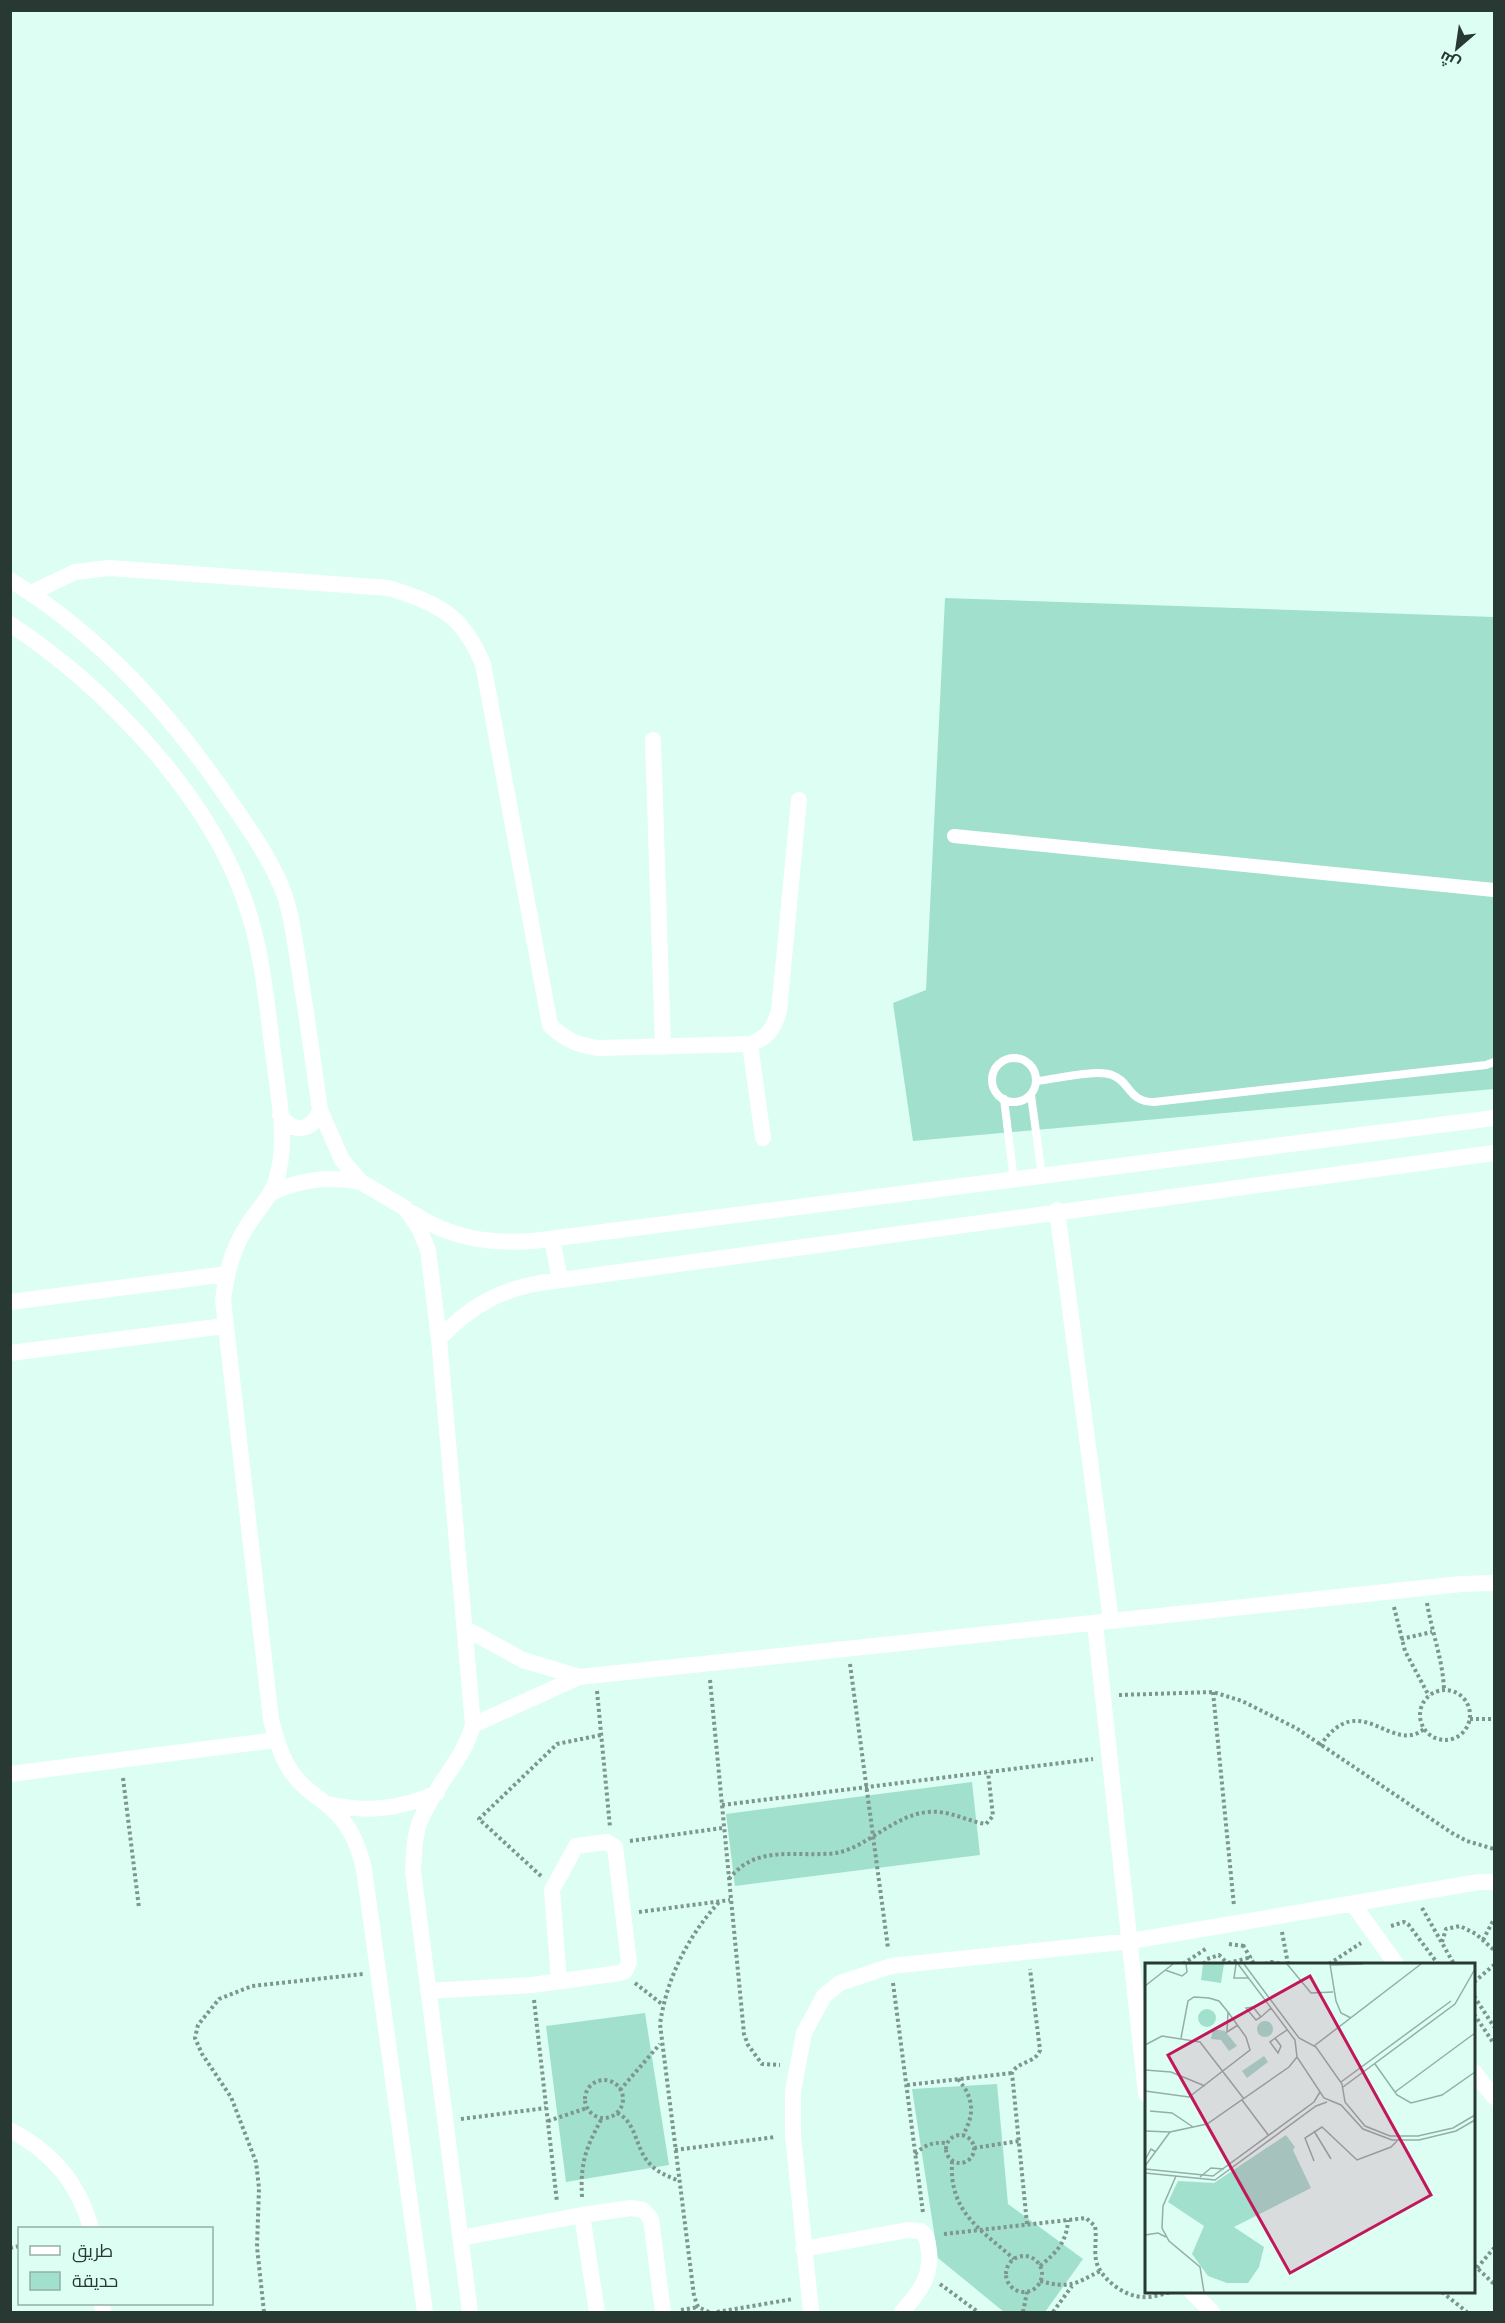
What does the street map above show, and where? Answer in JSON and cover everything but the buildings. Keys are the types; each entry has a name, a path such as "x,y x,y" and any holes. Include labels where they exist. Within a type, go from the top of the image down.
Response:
{"street":[{"path":"31,593 75,572 109,568 389,588 425,600 452,616 471,636 483,664 550,1025 562,1037 579,1045 598,1048 663,1047 750,1044 763,1040 771,1031 780,1011 799,800"},
{"path":"10,580 31,593 121,667 163,711 202,759 261,846 282,887 292,929 320,1110 342,1160 361,1182 428,1223 479,1241 506,1243 552,1239 1494,1118"},
{"path":"10,624 68,668 145,743 176,780 229,861 244,897 255,935 263,976 280,1115 280,1167 273,1192 244,1230 227,1274 223,1300 271,1720 285,1763 297,1779 345,1822 358,1844 364,1869 424,2313"},
{"path":"652,740 663,1047"},
{"path":"954,836 1494,890"},
{"path":"750,1044 763,1138"},
{"path":"280,1115 286,1124 297,1129 308,1127 316,1120 320,1110"},
{"path":"439,1339 459,1317 483,1300 510,1289 560,1280 1057,1210 1494,1153"},
{"path":"273,1192 294,1183 316,1178 339,1178 361,1182"},
{"path":"405,1208 419,1228 428,1250 439,1339 473,1725 468,1744 421,1819 415,1844 413,1870 470,2313"},
{"path":"1057,1210 1103,1622 1103,1696 1145,2084"},
{"path":"552,1239 560,1280"},
{"path":"10,1302 227,1274"},
{"path":"10,1353 225,1326"},
{"path":"473,1725 587,1676 1425,1588 1494,1583"},
{"path":"466,1629 523,1660 587,1676"},
{"path":"10,1774 276,1740"},
{"path":"327,1804 349,1809 383,1809 416,1802 437,1793"},
{"path":"428,1991 532,1985 620,1973 628,1967 615,1847 612,1843 576,1846 552,1887 559,1981"},
{"path":"810,2305 793,2135 796,2066 804,2033 824,1996 840,1983 891,1966 1131,1941 1494,1881"},
{"path":"1353,1904 1395,1963"},
{"path":"1475,2074 1494,2097"},
{"path":"10,2130 33,2142 54,2160 72,2181 84,2206 90,2227"},
{"path":"460,2238 582,2214 637,2208 648,2214 651,2219 663,2313"},
{"path":"582,2214 597,2313"},
{"path":"803,2249 916,2229 926,2236 930,2267 924,2284 902,2313"},
{"path":"1193,2293 1212,2313"}],"lane":[{"path":"1031,1095 1018,1102 998,1095 992,1081 992,1074 1000,1062 1014,1057 1022,1058 1033,1067 1037,1081 1031,1095 1042,1177"},
{"path":"1037,1081 1105,1074 1116,1077 1136,1098 1154,1102 1486,1065 1494,1062"},
{"path":"1004,1099 1014,1181"}],"path":[{"path":"1425,1588 1432,1632 1442,1660 1444,1690"},
{"path":"1395,1592 1394,1608 1401,1639 1415,1674 1429,1696"},
{"path":"1401,1639 1432,1632"},
{"path":"848,1649 926,2236 1086,2218 1095,2226 1096,2260 1100,2271 1108,2280 1144,2298 1166,2293"},
{"path":"708,1664 742,2021 748,2045 762,2064 796,2066"},
{"path":"587,1676 601,1735 612,1843 722,1828"},
{"path":"1444,1690 1455,1692 1464,1699 1469,1708 1470,1719 1466,1730 1456,1738 1445,1740 1433,1737 1424,1729 1420,1718 1422,1706 1429,1696 1444,1690"},
{"path":"1103,1696 1213,1692 1269,1713 1452,1833 1494,1850"},
{"path":"1213,1692 1229,1925 1253,1963"},
{"path":"1470,1719 1494,1719"},
{"path":"1320,1746 1328,1734 1353,1722 1377,1724 1404,1737 1411,1737 1424,1729"},
{"path":"552,1887 479,1819 557,1744 601,1735"},
{"path":"722,1805 1110,1757"},
{"path":"121,1760 139,1908"},
{"path":"728,1879 750,1860 768,1854 838,1853 903,1819 927,1812 951,1813 986,1824 993,1816 988,1772"},
{"path":"1415,1893 1453,1963"},
{"path":"623,1914 730,1900"},
{"path":"709,2313 698,2307 694,2296 660,2043 663,2005 690,1938 720,1902"},
{"path":"1282,1916 1283,1941 1288,1963"},
{"path":"1483,1940 1494,1919"},
{"path":"1332,1963 1375,1935 1399,1923 1408,1924 1437,1963"},
{"path":"1442,1942 1446,1929 1452,1925 1460,1926 1483,1940 1494,1950"},
{"path":"1220,1944 1244,1946"},
{"path":"1186,1963 1209,1947"},
{"path":"1027,2224 1012,2073 1016,2067 1035,2058 1040,2050 1028,1950"},
{"path":"1206,1963 1212,1956 1219,1955 1227,1963"},
{"path":"1232,1963 1252,1958"},
{"path":"1475,1980 1494,1965"},
{"path":"264,2313 256,2247 259,2188 256,2162 231,2097 202,2054 195,2038 198,2025 219,1999 252,1986 378,1972"},
{"path":"620,1973 663,2005"},
{"path":"532,1985 559,2219"},
{"path":"1475,1999 1494,2027"},
{"path":"1475,2017 1494,2044"},
{"path":"620,2090 660,2043"},
{"path":"907,2085 1012,2073"},
{"path":"958,2079 968,2090 972,2105 971,2121 963,2135"},
{"path":"617,2114 623,2102 620,2090 609,2081 595,2083 586,2094 587,2108 596,2117 602,2118 617,2114 628,2121 640,2149 651,2166 658,2172 679,2181"},
{"path":"446,2120 546,2108"},
{"path":"548,2121 587,2108"},
{"path":"582,2214 581,2166 585,2150 602,2118"},
{"path":"675,2150 793,2135"},
{"path":"915,2154 924,2146 935,2142 946,2143 956,2135 963,2135 972,2142 973,2154 964,2163 952,2161 947,2156 946,2143"},
{"path":"974,2148 1019,2141"},
{"path":"952,2161 951,2181 956,2199 966,2216 1014,2259"},
{"path":"1040,2266 1058,2251 1064,2241 1068,2220"},
{"path":"1494,2248 1475,2266 1494,2284"},
{"path":"1027,2292 1019,2291 1007,2281 1005,2273 1014,2259 1028,2257 1040,2266"},
{"path":"1023,2313 1027,2292 1040,2281 1040,2266"},
{"path":"930,2267 933,2277 940,2284 978,2313"},
{"path":"1040,2281 1064,2287 1072,2286 1100,2271"},
{"path":"1053,2313 1072,2286"},
{"path":"1444,2293 1467,2313"},
{"path":"717,2313 810,2305"}],"green space":[{"path":"945,598 1494,617 1494,1089 913,1141 893,1003 926,990"},
{"path":"972,1782 980,1855 735,1886 726,1814"},
{"path":"645,2013 669,2165 566,2182 546,2026"},
{"path":"997,2084 1008,2204 1083,2259 1045,2312 1004,2312 938,2258 912,2089"}]}
